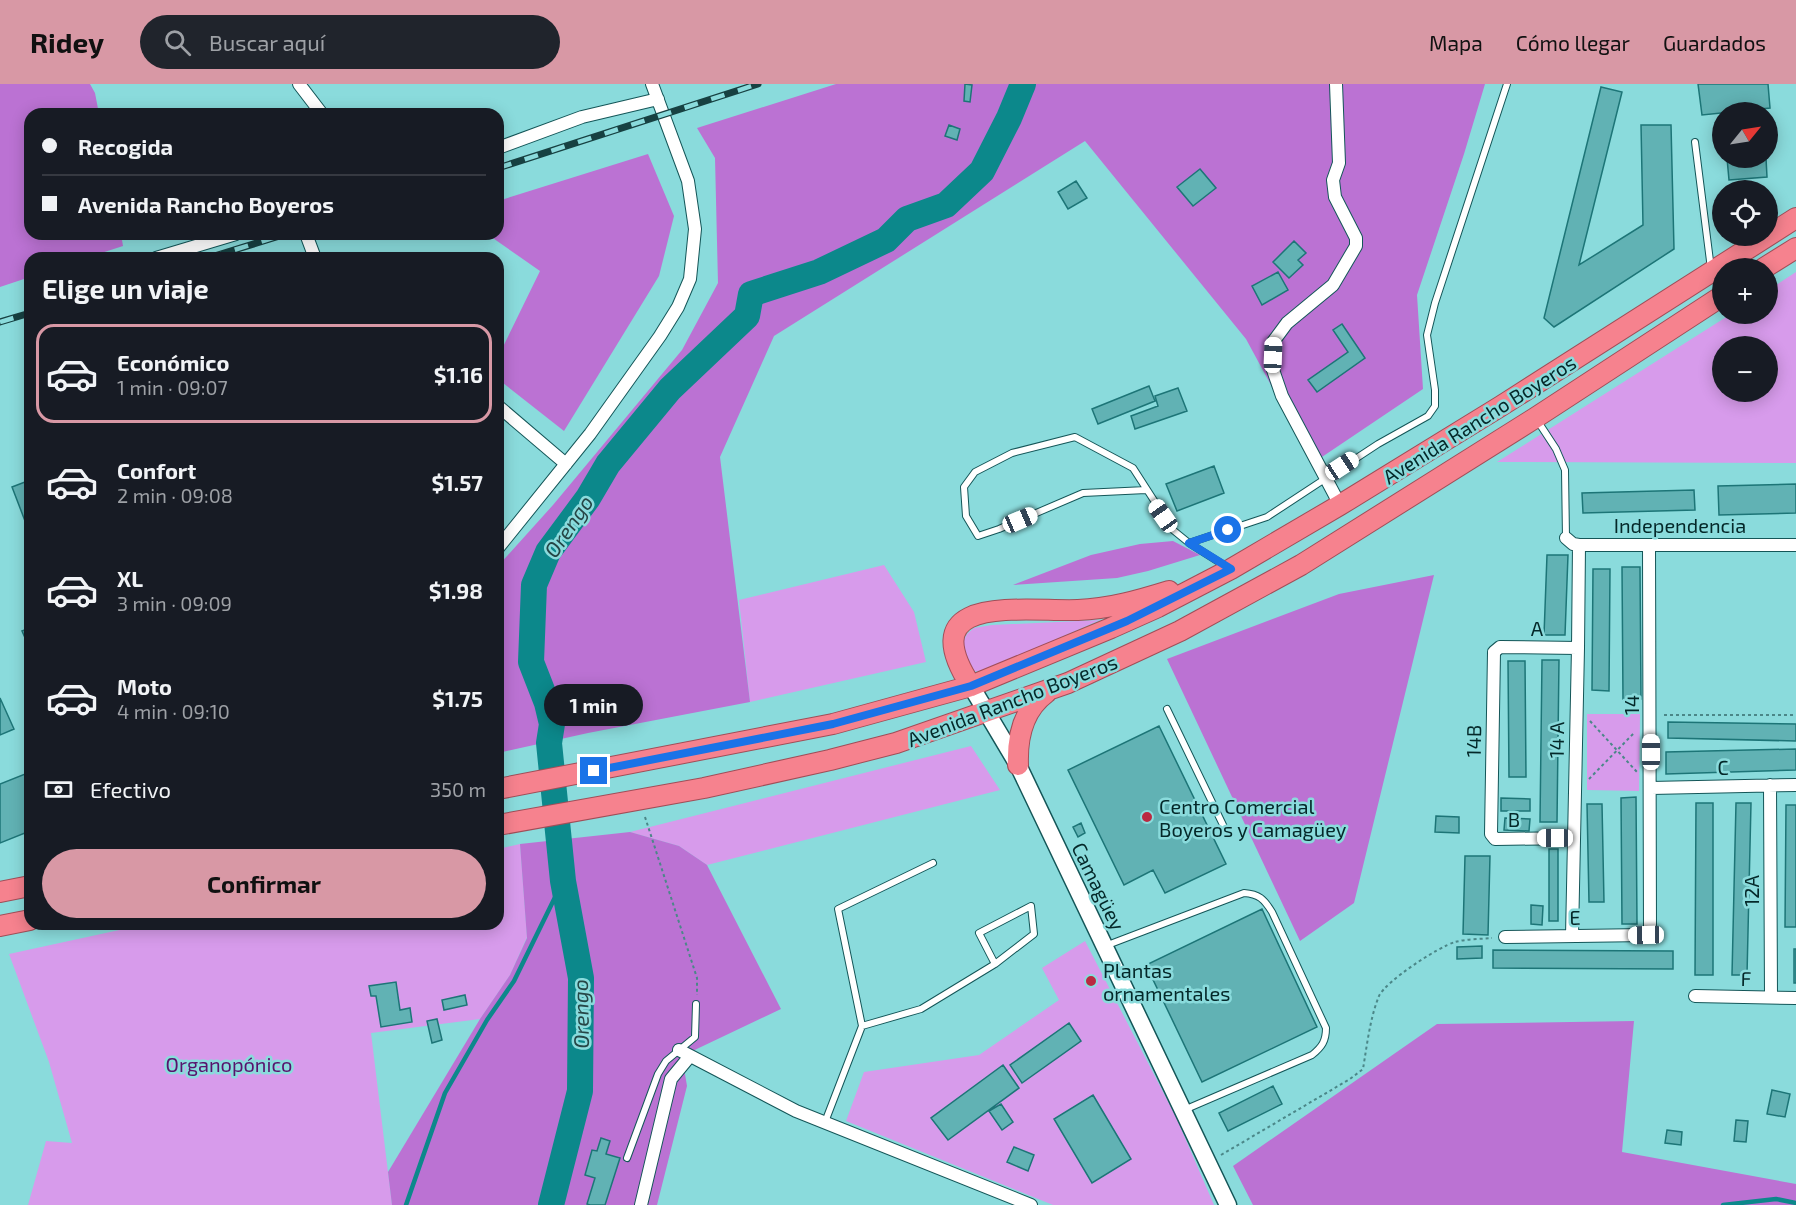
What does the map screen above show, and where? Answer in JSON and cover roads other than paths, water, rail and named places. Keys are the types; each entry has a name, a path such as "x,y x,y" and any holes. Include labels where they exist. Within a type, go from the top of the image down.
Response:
{"highway":[{"name":"Avenida Rancho Boyeros","path":"506,787 833,724 971,686 1121,624 1231,569 1340,505 1501,406 1796,218"},
{"path":"1778,259 1796,248"},
{"name":"Avenida Rancho Boyeros","path":"504,824 639,800 830,760 897,743 1068,683 1180,631 1300,565 1712,302"},
{"path":"971,686 957,662 952,643 957,627 969,617 990,611 1079,610 1107,607 1155,596 1231,569"},
{"path":"1018,765 1020,733 1031,708 1050,690 1068,683"},
{"path":"0,892 24,887"},
{"path":"0,926 24,921"}],"main road":[{"name":"Camagüey","path":"971,686 1018,765 1228,1205"}],"street":[{"path":"299,84 317,108"},
{"path":"504,541 566,464 660,336 678,307 690,279 695,229 688,181 652,84"},
{"path":"1336,84 1339,163 1333,180 1335,197 1356,238 1356,246 1333,285 1304,307 1273,342 1272,367 1282,396 1340,505"},
{"path":"504,146 582,117 658,99"},
{"path":"176,252 216,240"},
{"path":"504,411 566,464"},
{"name":"Independencia","path":"1566,538 1573,544 1579,545 1796,545"},
{"name":"14 A","path":"1572,936 1579,545"},
{"name":"14","path":"1646,935 1650,931 1649,545"},
{"name":"A","path":"1496,649 1500,647 1578,648"},
{"name":"14B","path":"1491,834 1494,652 1496,649"},
{"name":"C","path":"1651,788 1796,784"},
{"name":"12A","path":"1770,785 1771,997"},
{"name":"B","path":"1491,834 1495,838 1574,838"},
{"name":"E","path":"1505,937 1646,935"},
{"name":"F","path":"1695,996 1796,998"},
{"path":"641,1205 671,1079 685,1053 796,1111 1031,1205"}],"lane":[{"path":"1189,543 1267,517 1378,444 1428,416 1435,406 1427,335 1435,303 1507,84"},
{"path":"1695,142 1711,271"},
{"path":"1535,417 1556,449 1565,470 1566,538"},
{"path":"1146,490 1083,494 978,536 966,516 963,487 975,472 1012,453 1075,437 1133,468 1173,530 1189,543 1231,569"},
{"path":"1167,709 1224,827"},
{"path":"825,1123 862,1026 838,909 933,863"},
{"path":"1105,946 1244,893 1256,894 1264,899 1272,912 1326,1028 1326,1038 1322,1047 1312,1055 1183,1110"},
{"path":"862,1026 921,1009 995,964 1034,934 1031,906 979,933 995,964"},
{"path":"627,1158 658,1074 666,1061 685,1053 695,1037 696,1004"}],"waterway":[{"name":"Orengo","path":"551,1205 580,1091 581,978 563,881 549,743 552,724 547,703 531,662 534,585 548,552 588,498 608,464 670,389 747,316 751,294 819,272 886,240 907,219 946,205 982,171 1009,118 1023,84"},
{"path":"406,1205 445,1093 487,1020 514,981 563,881"},
{"path":"1723,1205 1776,1199 1796,1203"}],"railway":[{"path":"504,166 758,84"},
{"path":"228,252 266,240"},
{"path":"0,322 24,315"}],"place":[{"name":"Centro Comercial Boyeros y Camagüey","path":"1147,817"},
{"name":"Plantas ornamentales","path":"1091,981"}],"park label":[{"name":"Organopónico","path":"229,1064"}]}
